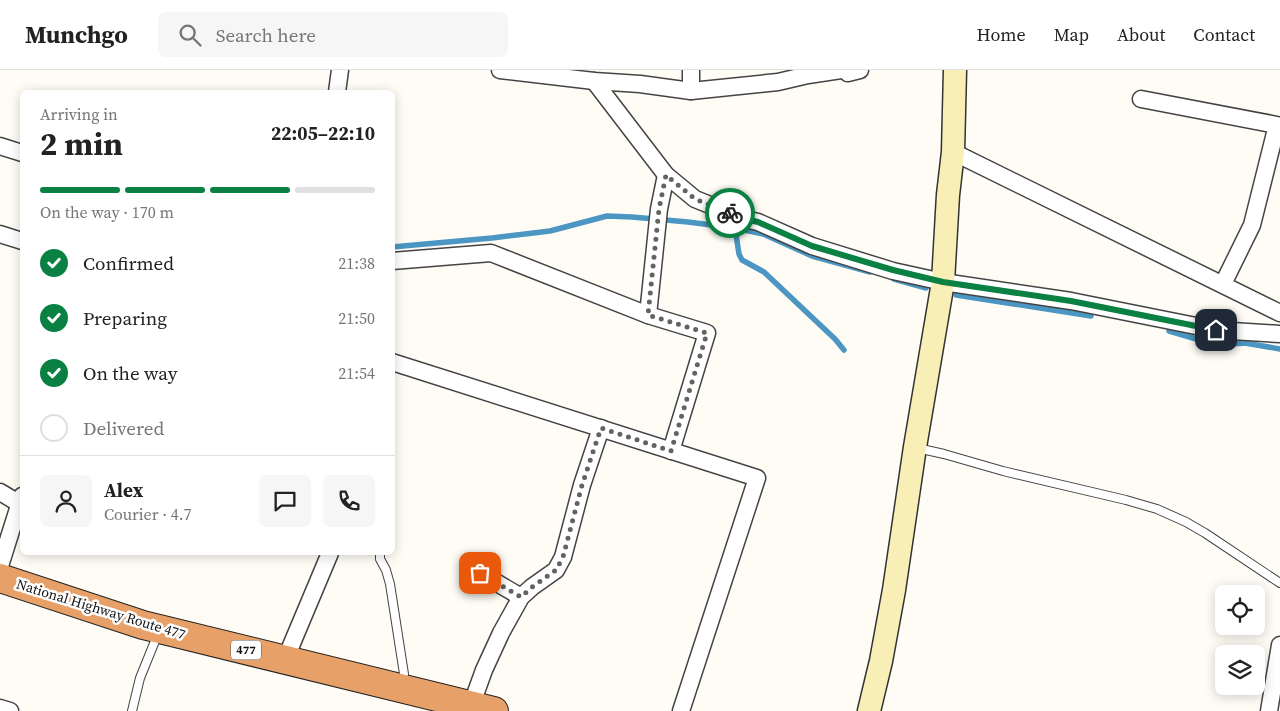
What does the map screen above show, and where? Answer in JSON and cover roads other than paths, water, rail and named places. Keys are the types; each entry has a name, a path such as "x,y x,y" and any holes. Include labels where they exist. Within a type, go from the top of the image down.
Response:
{"highway":[{"name":"National Highway Route 477","path":"0,578 143,625 472,708"}],"street":[{"path":"337,90 340,70"},
{"path":"500,70 691,91 778,82 841,70"},
{"path":"690,70 691,91"},
{"path":"846,70 848,73 860,70"},
{"path":"869,711 884,643 943,282 948,195 953,152 955,70"},
{"path":"594,81 666,175 695,199 745,219 758,222 812,246 893,270 943,282 1071,301 1216,330 1280,334"},
{"path":"1141,99 1277,125 1252,226 1223,284"},
{"path":"0,146 20,152"},
{"path":"953,152 1280,313"},
{"path":"648,315 659,209 666,175"},
{"path":"0,234 20,241"},
{"path":"395,261 491,253 648,315 707,333 671,451"},
{"path":"395,364 757,478 681,711"},
{"path":"472,708 484,670 501,633 521,597 556,570 563,557 582,485 601,428"},
{"path":"0,492 20,500"},
{"path":"0,566 20,503"},
{"path":"285,660 328,555"},
{"path":"480,573 521,597"},
{"path":"1269,711 1280,645"},
{"path":"0,708 10,711"}],"lane":[{"path":"915,447 1158,509 1205,533 1280,583"},
{"path":"380,555 390,584 404,674"},
{"path":"132,711 140,678 155,641"}],"waterway":[{"path":"395,247 550,231 607,216 688,222 735,228 739,254 742,260 764,272 835,339 844,350"},
{"path":"735,228 763,234 812,256 870,272"},
{"path":"894,279 926,288"},
{"path":"956,295 1091,316"},
{"path":"1169,331 1217,345 1245,343 1280,349"}]}
